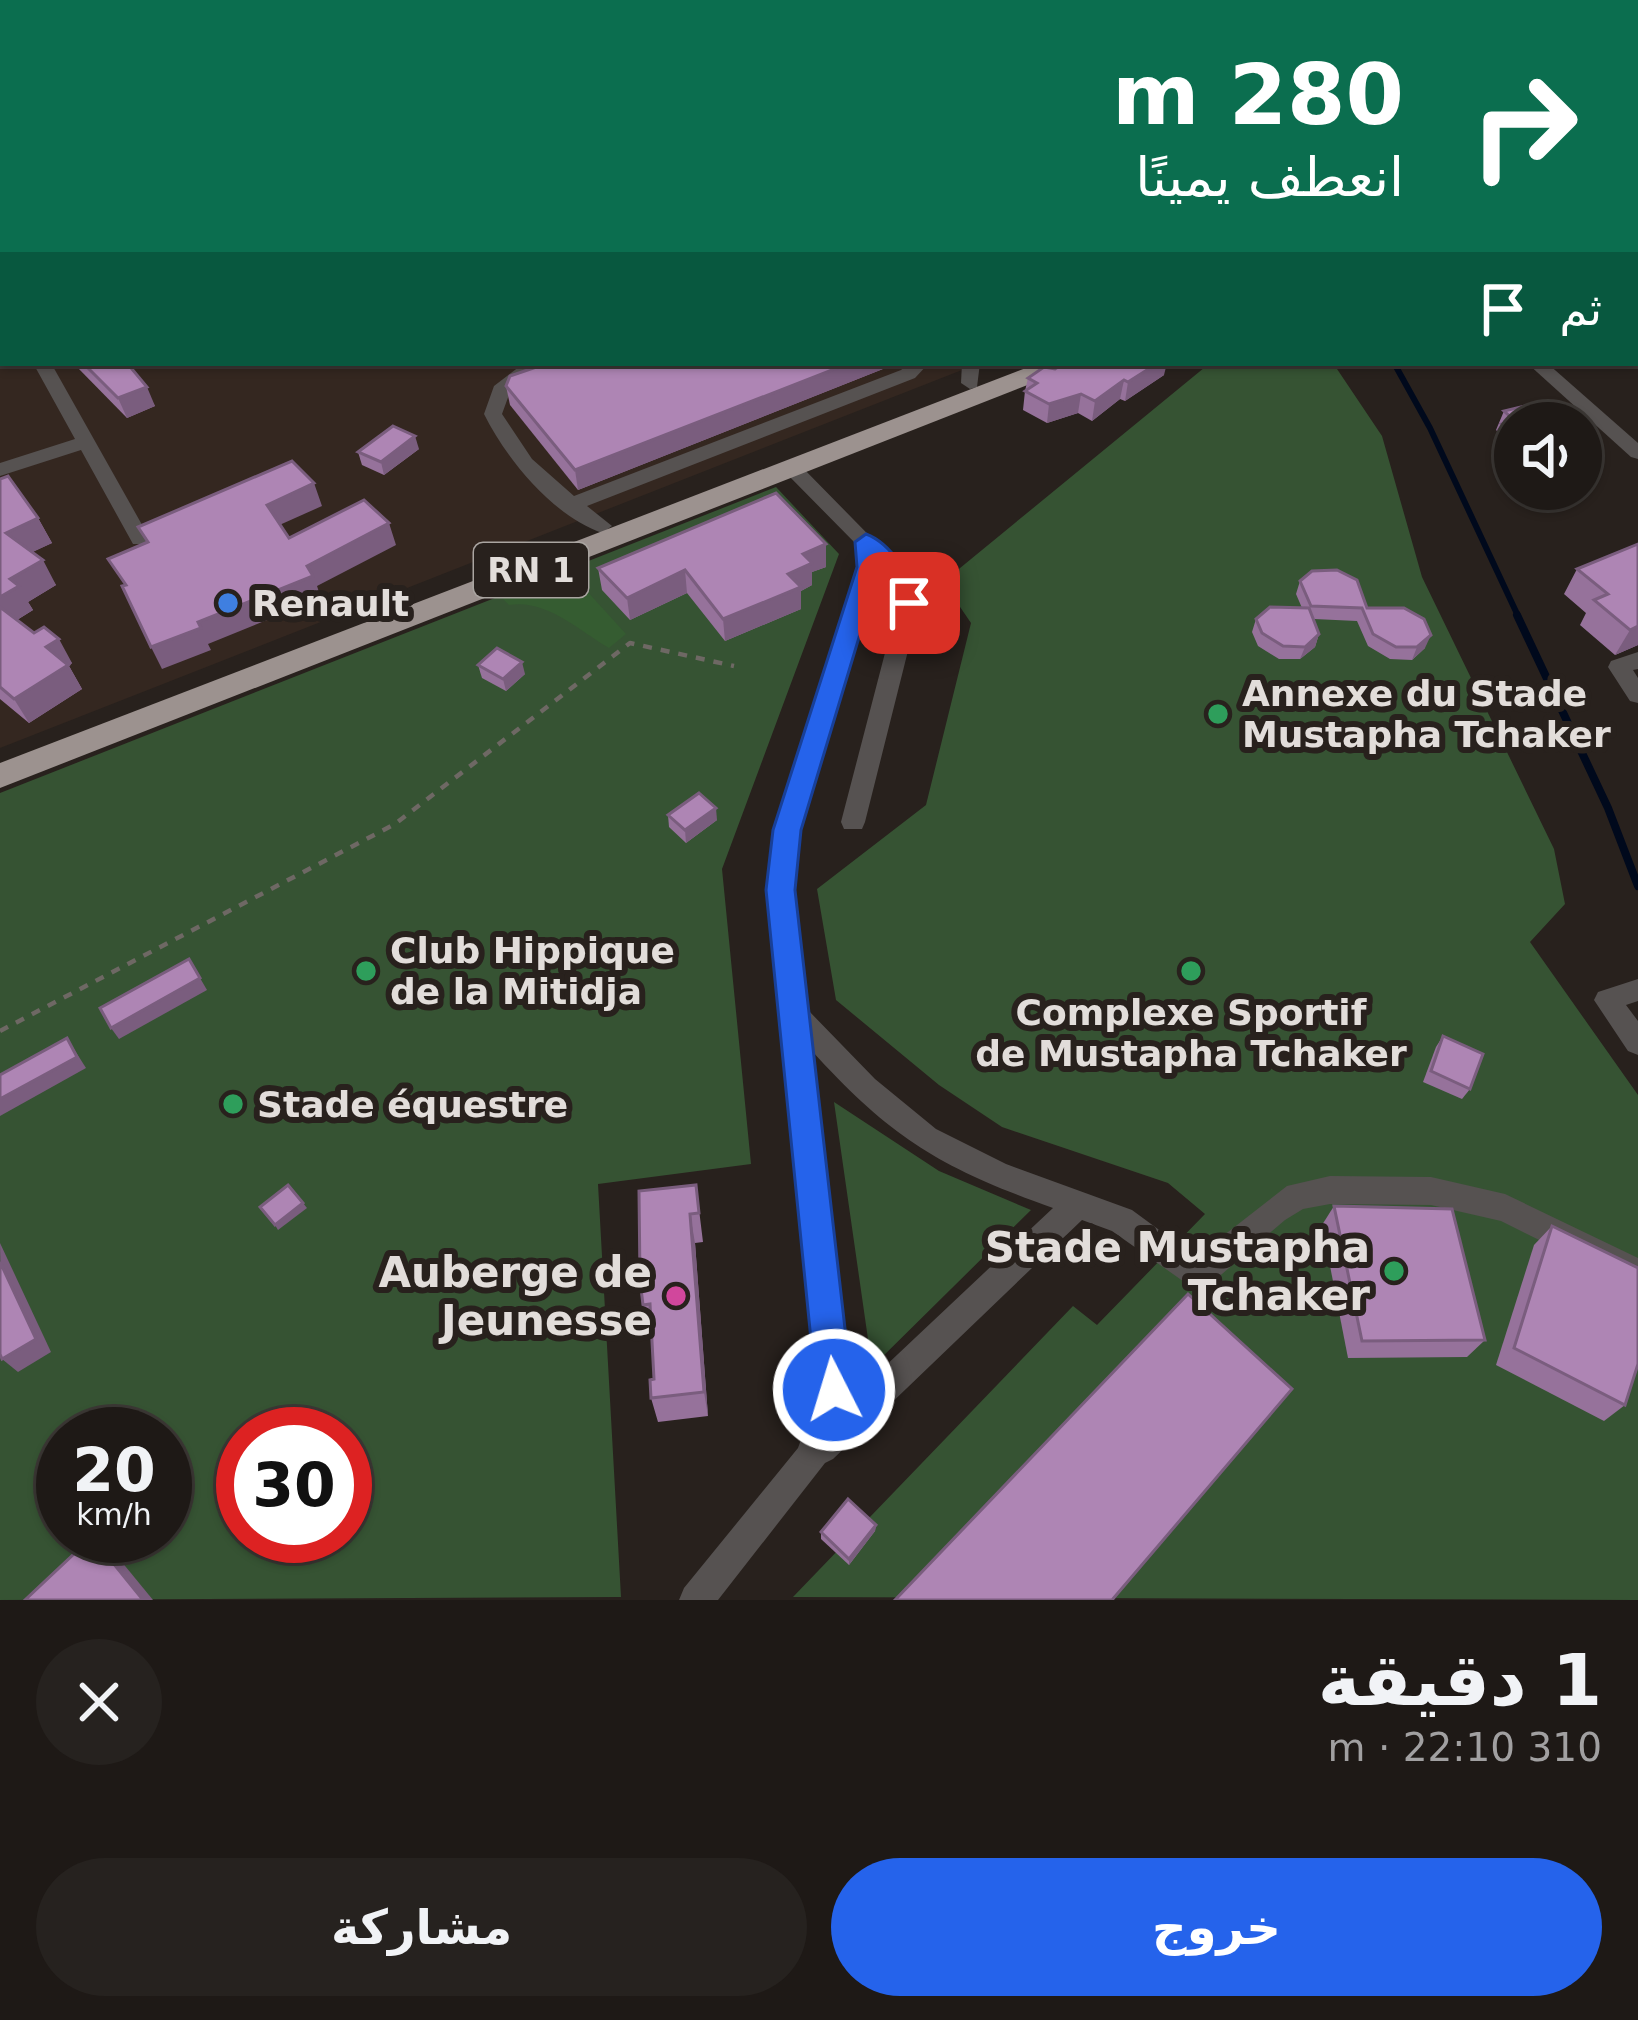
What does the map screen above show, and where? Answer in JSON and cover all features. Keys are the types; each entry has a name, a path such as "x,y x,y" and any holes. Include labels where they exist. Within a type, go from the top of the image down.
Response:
{"highway":[{"name":"RN 1","path":"0,757 602,526 971,373 1007,366"},
{"name":"RN 1","path":"0,776 1053,366"}],"street":[{"path":"44,366 140,538"},
{"path":"531,366 501,390 493,413 501,432 531,469 571,506 602,526"},
{"path":"571,506 908,374 917,366"},
{"path":"1540,366 1633,444"},
{"path":"0,470 86,442"},
{"path":"793,469 898,577 909,603 853,822"},
{"path":"811,1458 830,1414 833,1366 781,890 787,830 868,567 866,542"},
{"path":"1638,660 1619,667 1638,695"},
{"path":"1638,990 1607,1000 1638,1043"},
{"path":"791,1010 874,1097 948,1152 1122,1220 1197,1276 1297,1196 1330,1190 1431,1191 1505,1208 1638,1274"},
{"path":"696,1600 811,1458 1078,1204"}],"path":[{"path":"0,1031 395,824 630,644 734,667"}],"shaded area":[{"path":"0,366 959,366 962,370 0,748"}],"green space":[{"name":"Complexe Sportif de Mustapha Tchaker","path":"1206,366 1335,366 1382,436 1422,577 1554,849 1565,904 1530,942 1638,1095 1638,1600 793,1597 1073,1306 1097,1325 1205,1214 1168,1183 1002,1127 939,1085 836,1000 817,889 926,805 971,623 943,582"},
{"name":"Club Hippique de la Mitidja","path":"776,487 839,554 722,869 751,1164 598,1184 621,1597 0,1600 0,793"},
{"path":"565,567 626,634 609,648 548,611 509,605 498,594"},
{"path":"834,1102 939,1171 1031,1210 872,1367"}],"building":[{"path":"86,366 130,366 147,387 118,398"},
{"path":"539,366 842,366 575,470 506,386 510,376"},
{"path":"1153,366 1095,401 1081,394 1049,404 1025,391 1037,383 1028,378 1044,367"},
{"path":"393,426 415,436 381,462 358,452"},
{"path":"292,461 314,483 267,505 289,538 364,500 389,523 307,566 313,576 198,622 201,628 151,647 122,586 126,585 108,559 148,542 138,527"},
{"path":"8,476 38,518 6,533 43,560 10,579 19,586 0,597 0,479"},
{"path":"776,493 826,544 803,554 812,563 788,574 801,587 723,619 685,570 627,598 598,568"},
{"path":"1638,544 1638,626 1630,630 1594,600 1608,594 1577,569"},
{"path":"1337,570 1357,580 1367,608 1404,608 1424,619 1431,635 1417,647 1396,647 1373,634 1362,608 1311,606 1300,581 1312,571"},
{"path":"0,607 34,633 44,627 59,639 46,647 68,665 14,699 0,687"},
{"path":"1270,607 1309,608 1319,634 1305,647 1283,646 1262,633 1256,619"},
{"path":"497,648 522,662 503,679 478,665"},
{"path":"699,793 716,808 685,830 668,815"},
{"path":"189,959 200,978 111,1028 100,1008"},
{"path":"1443,1036 1483,1054 1470,1089 1431,1071"},
{"path":"67,1038 77,1057 0,1099 0,1075"},
{"path":"288,1185 303,1203 275,1225 260,1207"},
{"path":"696,1185 699,1213 690,1214 704,1392 651,1398 650,1304 643,1305 640,1280 639,1191"},
{"path":"1334,1206 1452,1209 1485,1340 1362,1341"},
{"path":"1552,1226 1638,1268 1638,1364 1625,1405 1514,1348"},
{"path":"0,1262 36,1339 2,1359 0,1354"},
{"path":"1188,1294 1292,1389 1112,1600 895,1600"},
{"path":"848,1499 876,1525 849,1559 821,1532"},
{"path":"64,1563 113,1563 143,1600 25,1600"}],"waterway":[{"path":"1396,366 1519,618"},
{"path":"1517,615 1608,808 1638,886"}],"place":[{"name":"Renault","path":"228,603"},
{"name":"Annexe du Stade Mustapha Tchaker","path":"1218,714"},
{"name":"Club Hippique de la Mitidja","path":"366,971"},
{"name":"Complexe Sportif de Mustapha Tchaker","path":"1191,971"},
{"name":"Stade équestre","path":"233,1104"},
{"name":"Stade Mustapha Tchaker","path":"1394,1271"},
{"name":"Auberge de Jeunesse","path":"676,1296"}],"route":[{"path":"834,1390 796,1056 782,860 787,830 868,567 866,542 898,577 909,603"}]}
